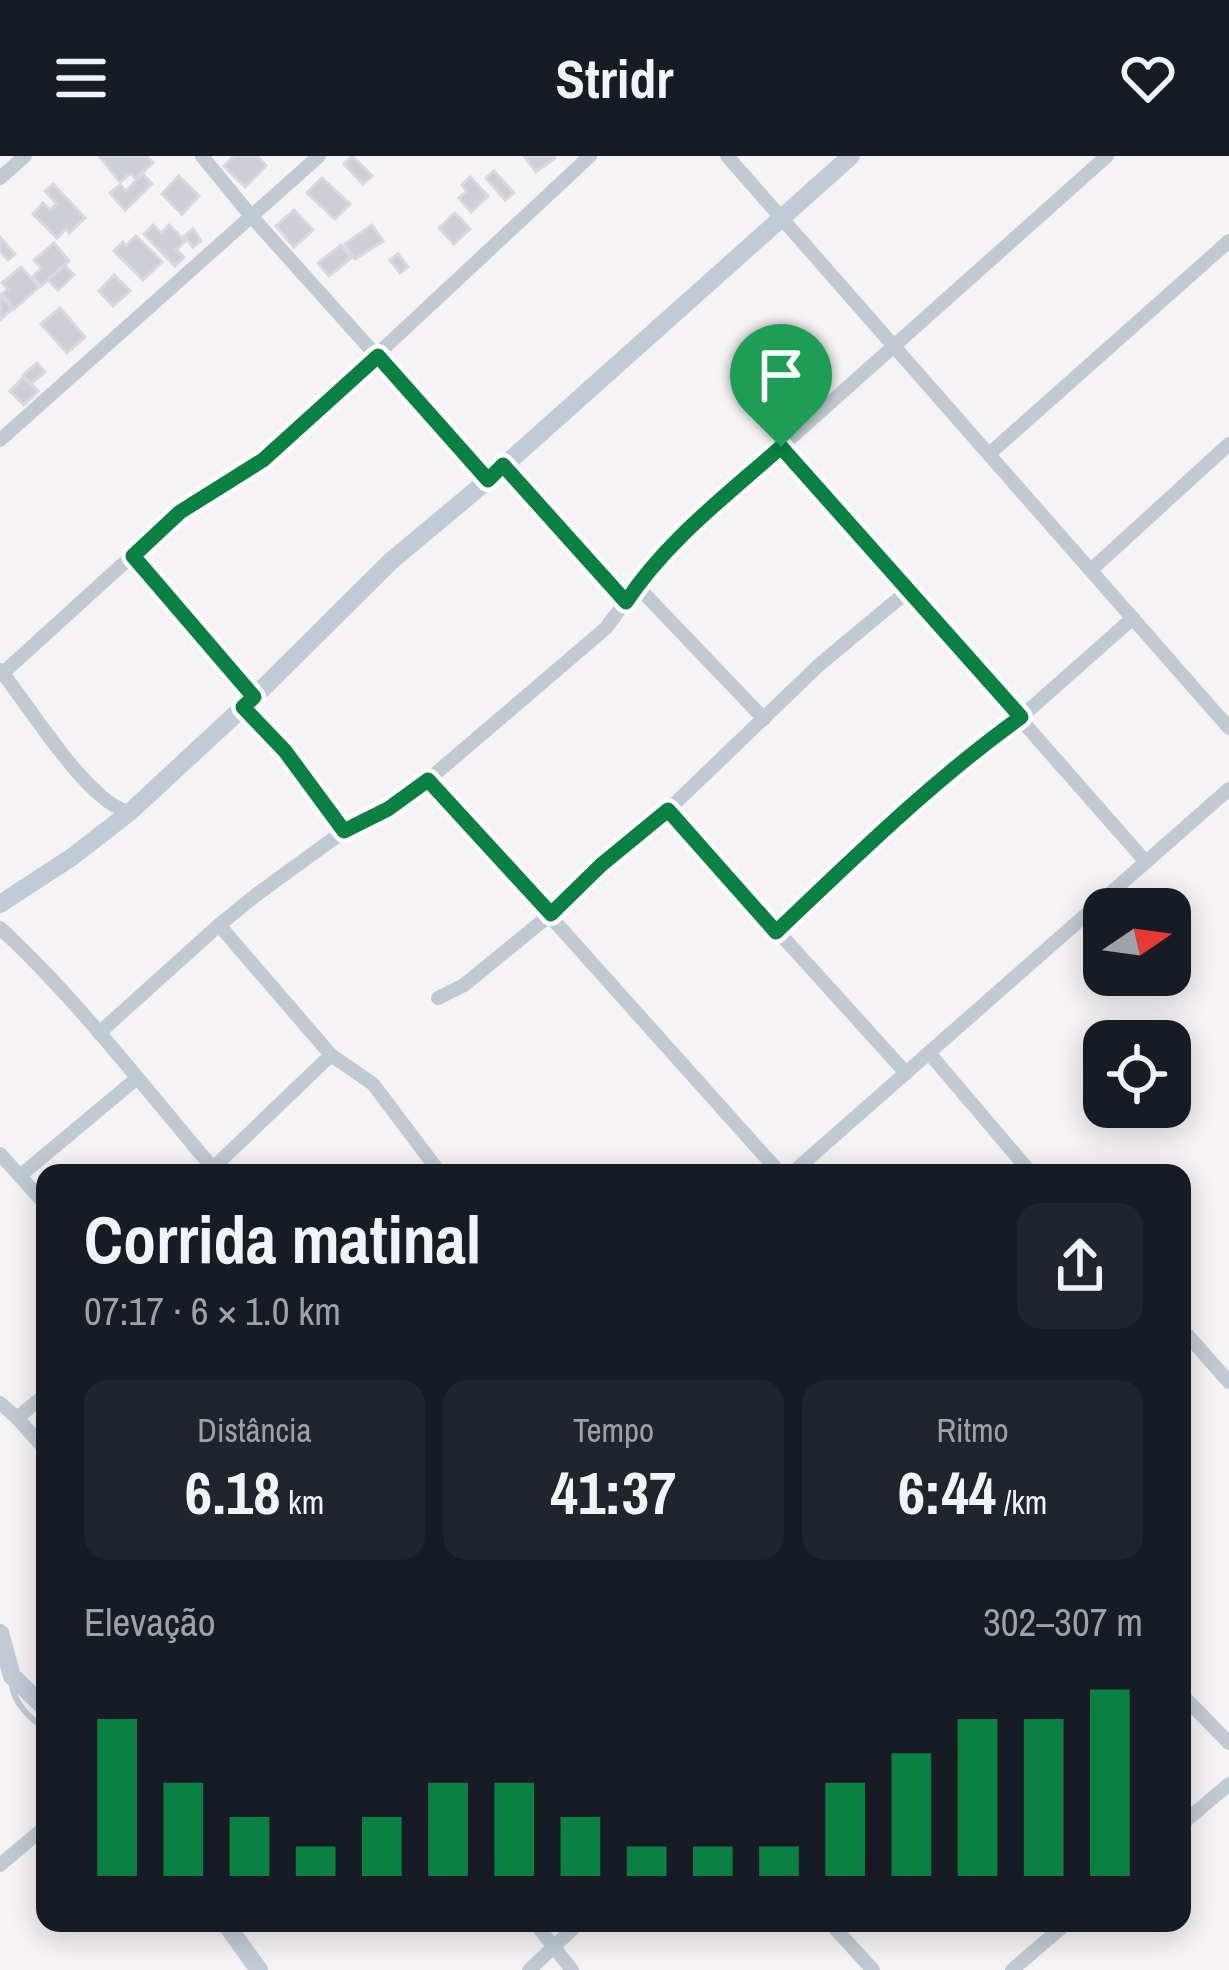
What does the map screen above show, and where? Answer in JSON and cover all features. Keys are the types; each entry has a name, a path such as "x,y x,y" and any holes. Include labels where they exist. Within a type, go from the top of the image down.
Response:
{"street":[{"path":"0,178 25,156"},
{"path":"202,156 488,480"},
{"path":"0,440 319,156"},
{"path":"130,812 110,804 75,768 2,671 180,512 263,460 590,156"},
{"path":"727,156 1229,728"},
{"path":"0,904 130,812 391,561 851,156"},
{"path":"99,1034 219,925 344,831 388,809 428,780 606,628 683,534 1107,156"},
{"path":"989,454 1229,241"},
{"path":"1091,570 1229,444"},
{"path":"781,447 1146,862"},
{"path":"503,465 626,602"},
{"path":"133,556 344,831"},
{"path":"637,586 764,719"},
{"path":"438,998 482,971 551,914 819,665 909,590"},
{"path":"776,932 898,815 1021,717 1133,618"},
{"path":"428,780 771,1164"},
{"path":"802,1164 1229,789"},
{"path":"668,810 906,1073"},
{"path":"219,925 331,1055 373,1084 433,1164"},
{"path":"0,928 79,1005 210,1164"},
{"path":"929,1052 1023,1164"},
{"path":"221,1164 331,1055"},
{"path":"21,1175 136,1079"},
{"path":"0,1154 36,1193"},
{"path":"1191,1339 1229,1382"},
{"path":"17,1418 36,1402"},
{"path":"0,1403 36,1439"},
{"path":"0,1633 12,1676 36,1699"},
{"path":"1191,1704 1229,1743"},
{"path":"1191,1816 1229,1784"},
{"path":"0,1865 36,1835"},
{"path":"231,1932 254,1969"},
{"path":"543,1932 572,1970"},
{"path":"529,1970 569,1932"},
{"path":"838,1932 873,1970"},
{"path":"1012,1970 1056,1932"}],"lane":[{"path":"12,1676 13,1695 36,1722"}],"building":[{"path":"99,156 147,156 153,163 135,178 131,173 120,182"},
{"path":"234,156 257,156 266,166 245,187 224,166"},
{"path":"352,156 372,176 363,184 344,164"},
{"path":"524,156 553,156 555,158 536,172"},
{"path":"494,171 514,193 505,200 486,178"},
{"path":"143,174 152,184 125,210 110,193 120,185 126,191"},
{"path":"179,176 199,196 182,214 162,194"},
{"path":"470,177 488,196 471,212 459,198 467,191 462,185"},
{"path":"322,178 350,204 335,219 307,193"},
{"path":"53,184 85,218 57,238 33,214 43,203 50,210 57,204 45,191"},
{"path":"294,210 313,230 294,247 276,226"},
{"path":"455,213 470,229 454,244 439,228"},
{"path":"153,225 161,233 169,225 185,241 176,250 184,257 175,266 144,234"},
{"path":"372,225 383,241 355,259 345,244"},
{"path":"193,229 201,241 193,247 184,236"},
{"path":"136,236 162,262 143,280 114,251"},
{"path":"0,237 15,254 8,260 0,251"},
{"path":"54,243 69,261 41,286 32,277 42,268 34,260"},
{"path":"341,245 351,258 329,276 318,263"},
{"path":"398,254 408,267 400,273 390,260"},
{"path":"64,265 74,275 58,290 48,280"},
{"path":"21,267 39,287 14,309 2,294 8,289 2,283"},
{"path":"114,275 130,291 113,306 99,291"},
{"path":"0,295 12,309 0,320"},
{"path":"60,308 85,337 67,353 41,324"},
{"path":"37,363 45,372 30,384 23,375"},
{"path":"24,377 38,391 24,405 10,391"}],"route":[{"path":"378,356 488,480 503,465 626,602 683,534 781,447 1021,717 898,815 776,932 668,810 551,914 428,780 400,802 344,831 285,751 243,707 254,697 133,556 180,512 263,460 378,356"}]}
